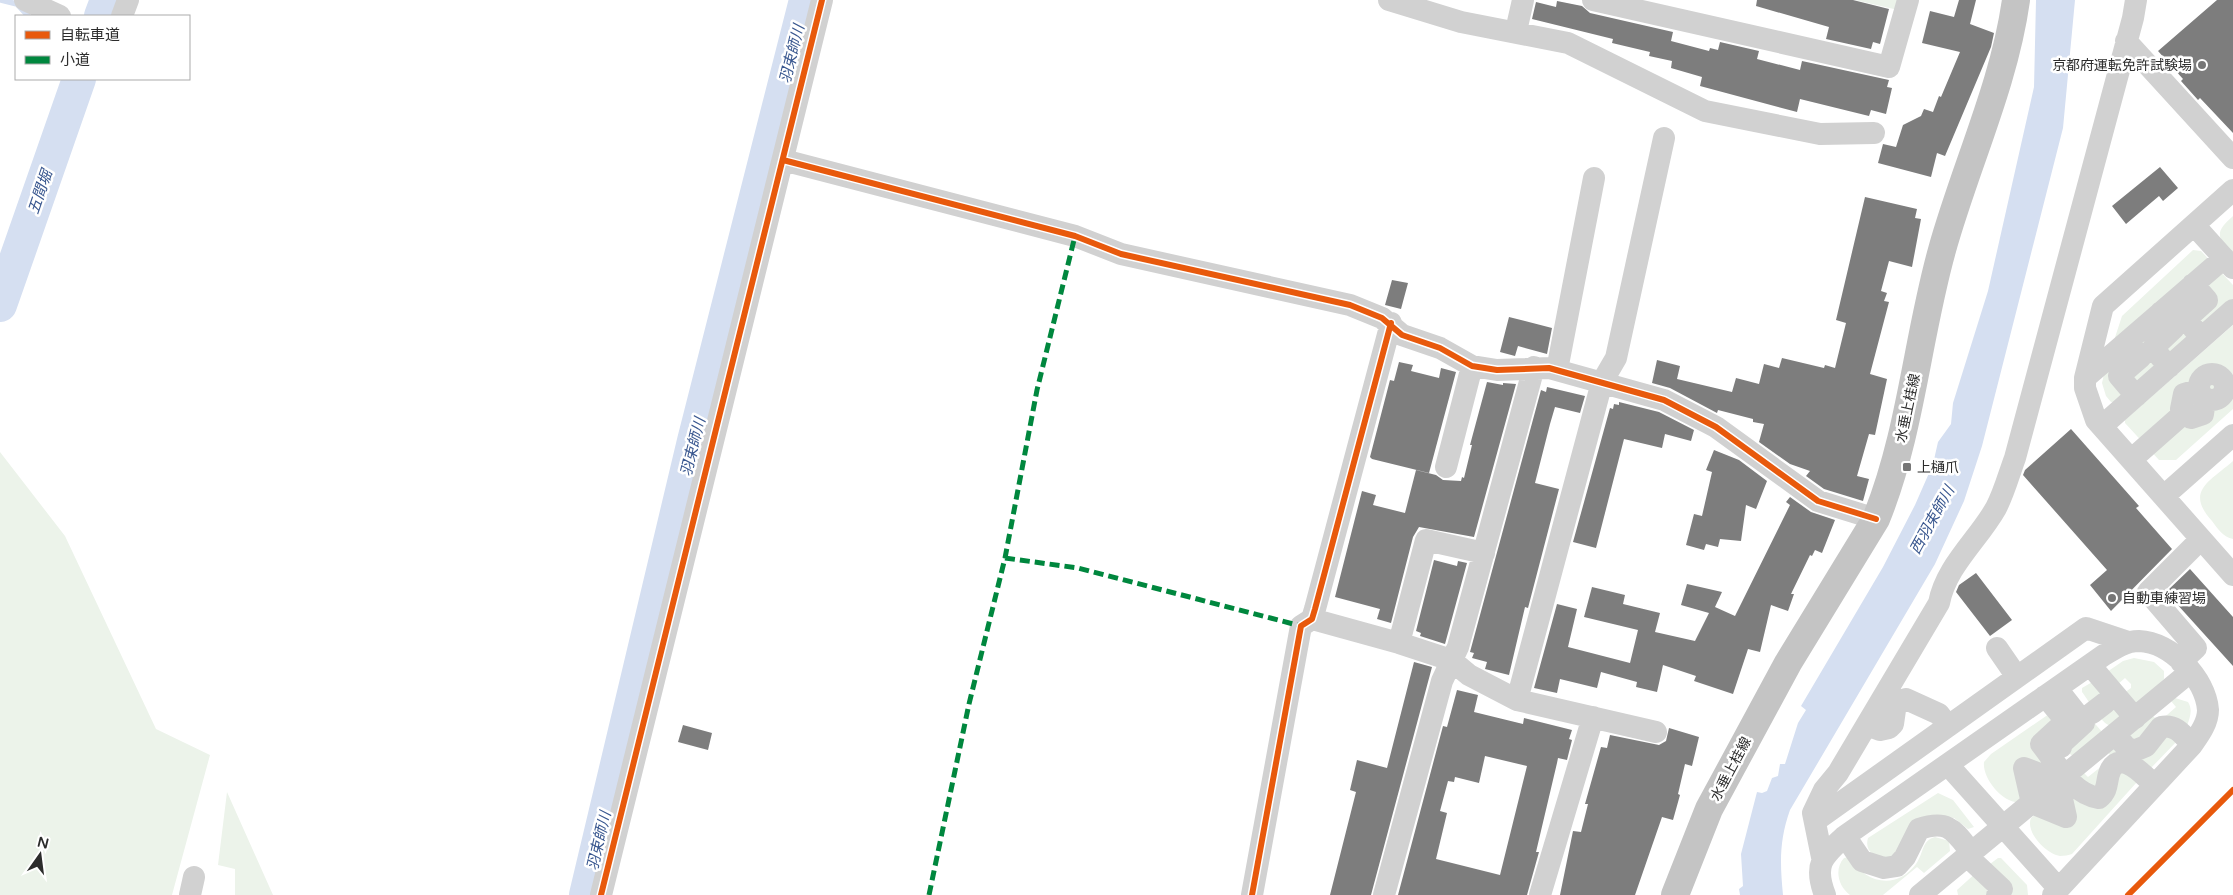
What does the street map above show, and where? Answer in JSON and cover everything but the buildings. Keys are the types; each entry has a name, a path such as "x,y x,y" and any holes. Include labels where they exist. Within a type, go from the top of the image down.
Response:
{"main road":[{"name":"水垂上桂線","path":"1675,895 1709,810 1788,663 1876,519 1899,452 1941,253 1967,166 2003,64 2016,0"}],"street":[{"path":"25,0 58,15"},
{"path":"122,15 128,0"},
{"path":"601,895 822,0"},
{"path":"1388,0 1461,22 1568,42 1706,111 1820,134 1874,133"},
{"path":"1516,31 1523,0"},
{"path":"1593,0 1889,67 1908,0"},
{"path":"1825,895 1819,871 1822,857 1813,813 1824,790 1838,773 1939,603 1942,589 1964,551 1996,508 2015,458 2136,0"},
{"path":"2126,41 2233,158"},
{"path":"1517,700 1602,382 1616,358 1664,138"},
{"path":"783,160 1074,236 1121,254 1350,305 1391,323 1402,335 1440,348 1472,366 1497,370 1534,367 1557,370 1664,400 1716,427 1818,501 1876,519"},
{"path":"1557,370 1594,178"},
{"path":"2230,198 2194,225 2102,306 2085,378 2085,388 2096,420 2201,538 2230,564"},
{"path":"2194,225 2226,259"},
{"path":"2085,378 2194,284 2226,259"},
{"path":"2090,355 2226,259"},
{"path":"2194,284 2208,300 2186,319 2201,338"},
{"path":"2102,426 2233,310"},
{"path":"2161,312 2174,328 2153,348 2204,392 2230,439 2164,496"},
{"path":"1312,620 1391,323"},
{"path":"2128,341 2141,357 2119,376 2136,396"},
{"path":"1446,467 1472,366"},
{"path":"1384,895 1442,681 1458,647 1534,367"},
{"path":"2132,459 2204,392"},
{"path":"1920,895 1947,884 1969,854 2135,718 2186,667 2196,648 2148,592 2201,538"},
{"path":"1399,642 1426,540 1484,553"},
{"path":"1252,895 1301,626 1312,620 1399,642 1451,660 1469,675 1517,700 1656,732"},
{"path":"1815,821 2086,628 2128,642 2139,641 2162,646 2171,651 2199,684 2208,712 2205,724 2192,745 2056,892 2003,827 1948,765"},
{"path":"1822,857 1844,836 2056,688 2128,642"},
{"path":"1997,648 2017,677"},
{"path":"2090,665 2110,698 2135,718"},
{"path":"1897,675 1928,693"},
{"path":"2056,688 2110,698"},
{"path":"2032,803 2066,817 2067,774 2060,745 2084,723 2056,688"},
{"path":"2110,698 2114,736 2126,747 2134,751 2146,746 2161,727 2168,726 2176,728 2192,745"},
{"path":"1867,725 1880,730 1890,728 1894,719 1896,703 1906,699 1939,714 1948,726"},
{"path":"1540,895 1593,717"},
{"path":"2032,803 2024,768 2067,774 2078,790 2091,797 2099,798 2106,792 2111,770 2116,765 2122,763 2133,766 2154,785"},
{"path":"1844,836 1862,861 1884,868 1897,866 1906,857 1919,829 1927,826 1943,825 1952,828 1969,854 2002,889 1997,895"}],"shaded area":[{"path":"1855,0 1900,0 1898,10"},
{"path":"2233,216 2233,255 2221,239 2220,231"},
{"path":"2193,250 2201,251 2233,285 2233,300 2117,402 2111,402 2106,396 2102,383 2122,316"},
{"path":"2233,325 2233,409 2176,460 2159,460 2125,423 2125,420"},
{"path":"0,452 65,536 156,729 210,755 172,895 0,895"},
{"path":"2233,461 2233,539 2221,532 2204,511 2200,494 2209,481"},
{"path":"2134,658 2154,662 2164,671 2164,679 2138,706 2124,693 2131,688 2131,684 2125,678 2117,685 2107,672 2123,661"},
{"path":"2094,681 2122,717 2111,726 2099,717 2082,692 2082,688"},
{"path":"2072,697 2103,733 2076,757 2071,755 2064,746"},
{"path":"2175,698 2188,702 2190,705 2187,726 2145,743 2127,737 2153,716 2159,722 2176,707 2171,701"},
{"path":"2049,714 2053,714 2055,770 2020,802 2013,802 1995,789 1986,775 1984,762 1991,754"},
{"path":"2160,734 2179,739 2151,768 2133,761 2101,792 2077,779 2083,772 2088,777 2112,758 2107,751"},
{"path":"2119,769 2137,782 2072,854 2060,856 2054,854 2038,842 2031,830 2031,818 2064,790 2080,798"},
{"path":"227,792 273,895 235,895 235,869 218,865"},
{"path":"1938,793 1953,800 1974,827 1968,829 1954,818 1933,815 1892,856 1886,859 1871,853 1867,843 1868,838"},
{"path":"1935,837 1949,841 1950,851 1924,873 1917,867 1883,895 1850,895 1840,882 1839,867 1844,858 1849,857 1863,873 1872,878 1890,881 1899,878 1908,873 1916,864 1927,841"},
{"path":"2001,858 2027,885 2028,895 2005,895 1990,864"},
{"path":"1977,872 1990,895 1958,895 1957,890"}],"water":[{"name":"西羽束師川","path":"2036,0 2075,0 2063,128 1982,446 1964,501 1935,564 1790,810 1786,821 1781,852 1783,895 1740,895 1739,889 1743,886 1741,854 1757,792 1767,791 1772,778 1778,776 1780,764 1785,764 1798,723 1806,710 1801,706 1883,567 1915,505 1933,464 1938,442 1951,424 1953,403 1988,291 2034,87"}],"waterway":[{"path":"1,0 17,4 27,15"},
{"name":"五間堀","path":"101,15 107,0"},
{"name":"羽束師川","path":"586,895 694,441 806,0"},
{"name":"五間堀","path":"0,305 79,80"}],"marked path":[{"path":"929,895 969,704 1005,558 1037,390 1075,236"},
{"path":"1005,558 1078,568 1301,626"}],"cycle path":[{"path":"601,895 822,0"},
{"path":"783,160 1075,236 1121,254 1350,305 1382,318 1402,335 1440,348 1472,366 1497,370 1549,368 1664,400 1716,427 1818,501 1876,519"},
{"path":"1252,895 1301,626 1312,619 1315,609 1391,323"},
{"path":"2128,895 2233,790"}],"place":[{"name":"京都府運転免許試験場","path":"2202,65"},
{"name":"上樋爪","path":"1907,467"},
{"name":"自動車練習場","path":"2112,598"}]}
